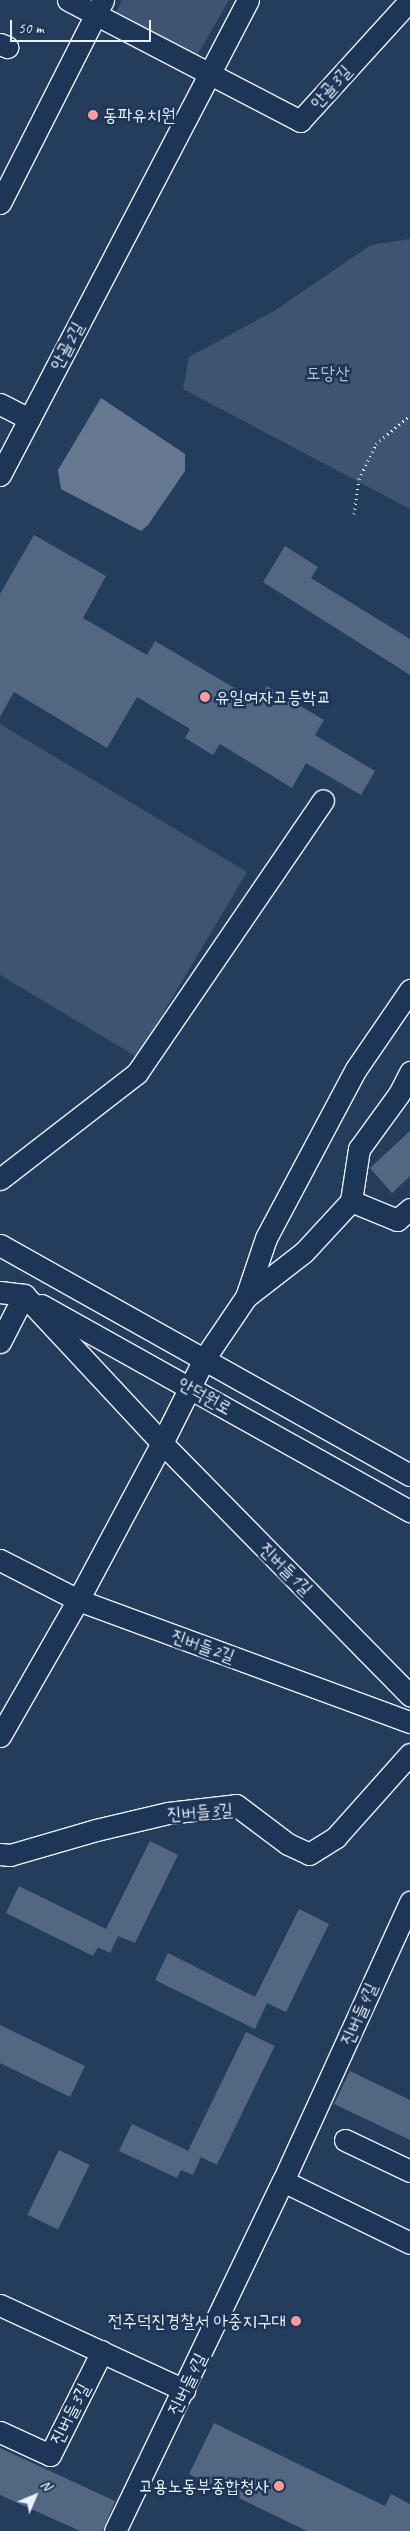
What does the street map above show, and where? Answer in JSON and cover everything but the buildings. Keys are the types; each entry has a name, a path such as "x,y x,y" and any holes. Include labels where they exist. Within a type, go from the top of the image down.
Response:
{"street":[{"name":"안골3길","path":"68,0 99,7 210,73 300,121 410,0"},
{"path":"210,73 248,0"},
{"path":"0,203 8,168 99,7"},
{"name":"안골2길","path":"0,475 210,73"},
{"path":"0,404 29,419"},
{"path":"0,1179 137,1073 323,800"},
{"path":"0,1736 78,1600 191,1388 204,1359 246,1296 266,1238 356,1068 410,990"},
{"path":"246,1296 304,1252 351,1201 359,1149 399,1094 410,1072"},
{"path":"351,1201 397,1220 410,1209"},
{"name":"안덕원로","path":"0,1245 410,1475"},
{"name":"안덕원로","path":"0,1281 410,1511"},
{"path":"0,1292 24,1295 0,1342"},
{"name":"진버들1길","path":"24,1295 162,1443 410,1695"},
{"name":"진버들2길","path":"0,1560 78,1600 410,1722"},
{"name":"진버들3길","path":"0,1854 10,1855 96,1830 168,1813 236,1806 288,1844 309,1854 336,1837 410,1754"},
{"name":"진버들4길","path":"115,2531 283,2182 410,1902"},
{"path":"345,2140 410,2171"},
{"path":"283,2182 410,2243"},
{"path":"0,2305 184,2390"},
{"name":"진버들3길","path":"0,2432 50,2455 102,2351"}],"path":[{"path":"354,514 359,479 376,444 410,416"}],"green space":[{"path":"122,0 229,0 194,61 115,14"},
{"name":"도당산","path":"410,239 410,509 183,389 189,357 274,311 371,245"},
{"path":"0,724 247,872 137,1057 0,975"}],"shaded area":[{"path":"101,398 185,454 185,471 148,525 141,531 61,489 58,470"}],"place":[{"name":"동파유치원","path":"93,115"},
{"name":"유일여자고등학교","path":"205,697"},
{"name":"전주덕진경찰서 아중지구대","path":"296,2321"},
{"name":"고용노동부종합청사","path":"279,2486"}]}
